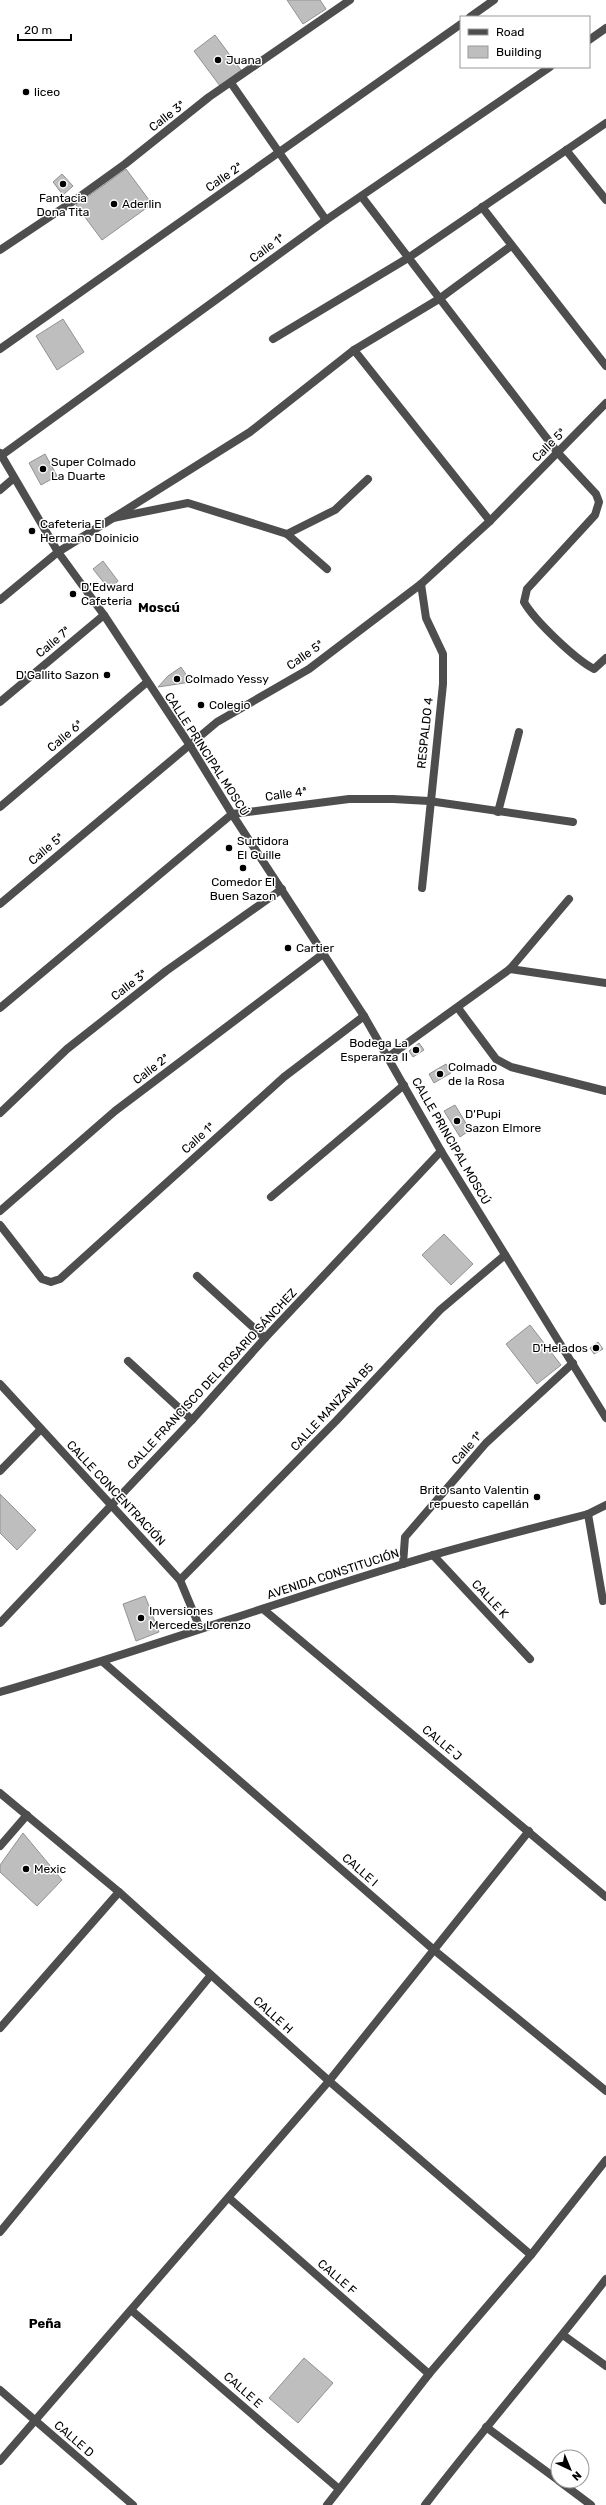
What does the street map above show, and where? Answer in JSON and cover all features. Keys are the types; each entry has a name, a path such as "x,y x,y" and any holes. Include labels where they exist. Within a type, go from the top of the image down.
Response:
{"street":[{"name":"Calle 3ª","path":"0,250 119,169 209,98 350,0"},
{"path":"471,16 494,0"},
{"name":"Calle 2ª","path":"0,349 460,25"},
{"path":"590,39 606,28"},
{"name":"Calle 1ª","path":"1,454 326,220 362,197 549,68"},
{"path":"231,83 326,220"},
{"path":"272,339 408,258 606,123"},
{"path":"566,150 606,200"},
{"path":"362,197 558,453 596,494 599,502 595,515 527,589 524,602 530,614 582,663 594,669 606,658"},
{"path":"482,207 606,366"},
{"path":"0,600 58,552 250,432 354,350 439,299 511,246"},
{"path":"354,350 490,521"},
{"name":"Calle 5ª","path":"0,904 217,722 309,669 421,584 490,521 606,403"},
{"name":"CALLE PRINCIPAL MOSCÚ","path":"1,454 58,552 104,616 146,683 189,744 232,814 364,1016 441,1151 573,1362 606,1418"},
{"path":"0,490 14,478"},
{"path":"287,534 335,510 368,479"},
{"path":"113,518 188,503 287,534 327,569"},
{"name":"RESPALDO 4","path":"421,584 426,618 443,654 442,684 429,801 422,888"},
{"name":"Calle 7ª","path":"0,702 104,616"},
{"name":"Calle 6ª","path":"0,808 146,683"},
{"path":"498,812 519,732"},
{"name":"Calle 4ª","path":"232,814 349,799 429,801 573,822"},
{"path":"0,1008 232,814"},
{"name":"Calle 3ª","path":"0,1113 67,1049 166,972 282,889"},
{"path":"388,1057 458,1008 510,969 569,899"},
{"name":"Calle 2ª","path":"0,1211 115,1111 323,954"},
{"path":"510,969 606,983"},
{"path":"458,1008 496,1059 511,1067 606,1091"},
{"name":"Calle 1ª","path":"0,1225 42,1279 51,1282 60,1279 284,1077 364,1016"},
{"path":"271,1197 404,1085"},
{"name":"CALLE FRANCISCO DEL ROSARIO SÁNCHEZ","path":"0,1623 110,1504 192,1420 265,1338 441,1151"},
{"name":"CALLE MANZANA B5","path":"180,1580 325,1432 440,1310 505,1255"},
{"path":"197,1276 265,1338"},
{"path":"128,1361 192,1420"},
{"name":"Calle 1ª","path":"403,1564 405,1538 486,1443 573,1362"},
{"name":"CALLE CONCENTRACIÓN","path":"0,1384 180,1580 200,1628"},
{"path":"0,1471 41,1429"},
{"name":"AVENIDA CONSTITUCIÓN","path":"0,1692 103,1662 200,1628 403,1564 588,1514 606,1505"},
{"path":"588,1514 603,1601"},
{"name":"CALLE K","path":"433,1555 530,1659"},
{"name":"CALLE J","path":"263,1609 606,1896"},
{"name":"CALLE I","path":"103,1662 434,1950 606,2091"},
{"name":"CALLE H","path":"0,1793 119,1892 329,2081 531,2254"},
{"path":"0,1846 27,1815"},
{"path":"0,2461 329,2081 529,1832"},
{"path":"0,2028 119,1892"},
{"path":"0,2232 211,1975"},
{"path":"327,2505 429,2374 531,2254 606,2160"},
{"name":"CALLE F","path":"229,2198 429,2374"},
{"path":"425,2505 486,2426 563,2335 606,2279"},
{"name":"CALLE E","path":"131,2310 340,2489"},
{"path":"563,2335 606,2366"},
{"name":"CALLE D","path":"0,2390 133,2505"},
{"path":"486,2426 550,2475"},
{"path":"569,2489 591,2505"}],"building":[{"path":"287,0 320,0 326,9 303,24"},
{"name":"Juana","path":"215,35 241,70 220,86 194,51"},
{"name":"Aderlin","path":"126,169 152,204 102,240 76,205"},
{"name":"Fantacia Dona Tita","path":"62,174 73,186 63,195 53,182"},
{"path":"63,319 84,352 57,370 36,336"},
{"name":"Super Colmado La Duarte","path":"45,454 57,476 41,485 29,463"},
{"path":"103,561 118,581 109,589 93,569"},
{"name":"Colmado Yessy","path":"181,667 191,682 158,687 168,676"},
{"name":"Bodega La Esperanza II","path":"419,1043 424,1050 413,1057 409,1051"},
{"name":"Colmado de la Rosa","path":"446,1064 451,1073 434,1083 429,1074"},
{"name":"D'Pupi Sazon Elmore","path":"455,1105 470,1130 460,1137 444,1111"},
{"path":"444,1234 473,1264 451,1285 422,1255"},
{"path":"530,1325 561,1365 537,1384 506,1344"},
{"name":"D'Helados","path":"598,1342 603,1349 594,1354 590,1348"},
{"path":"0,1494 36,1530 17,1550 0,1533"},
{"name":"Inversiones Mercedes Lorenzo","path":"145,1596 159,1632 136,1641 123,1604"},
{"name":"Mexic","path":"23,1833 62,1880 37,1906 0,1872 0,1865"},
{"path":"304,2358 333,2383 298,2423 269,2398"}],"place":[{"name":"Juana","path":"218,60"},
{"name":"liceo","path":"26,92"},
{"name":"Fantacia Dona Tita","path":"63,184"},
{"name":"Aderlin","path":"114,204"},
{"name":"Super Colmado La Duarte","path":"43,469"},
{"name":"Cafeteria El Hermano Doinicio","path":"32,531"},
{"name":"D'Edward Cafeteria","path":"73,594"},
{"name":"D'Gallito Sazon","path":"107,675"},
{"name":"Colmado Yessy","path":"177,679"},
{"name":"Colegio","path":"201,705"},
{"name":"Surtidora El Guille","path":"229,848"},
{"name":"Comedor El Buen Sazon","path":"243,868"},
{"name":"Cartier","path":"288,948"},
{"name":"Bodega La Esperanza II","path":"416,1050"},
{"name":"Colmado de la Rosa","path":"440,1074"},
{"name":"D'Pupi Sazon Elmore","path":"457,1121"},
{"name":"D'Helados","path":"596,1348"},
{"name":"Brito santo Valentin repuesto capellán","path":"537,1497"},
{"name":"Inversiones Mercedes Lorenzo","path":"141,1618"},
{"name":"Mexic","path":"26,1869"}],"district":[{"name":"Moscú","path":"159,607"},
{"name":"Peña","path":"45,2323"}]}
